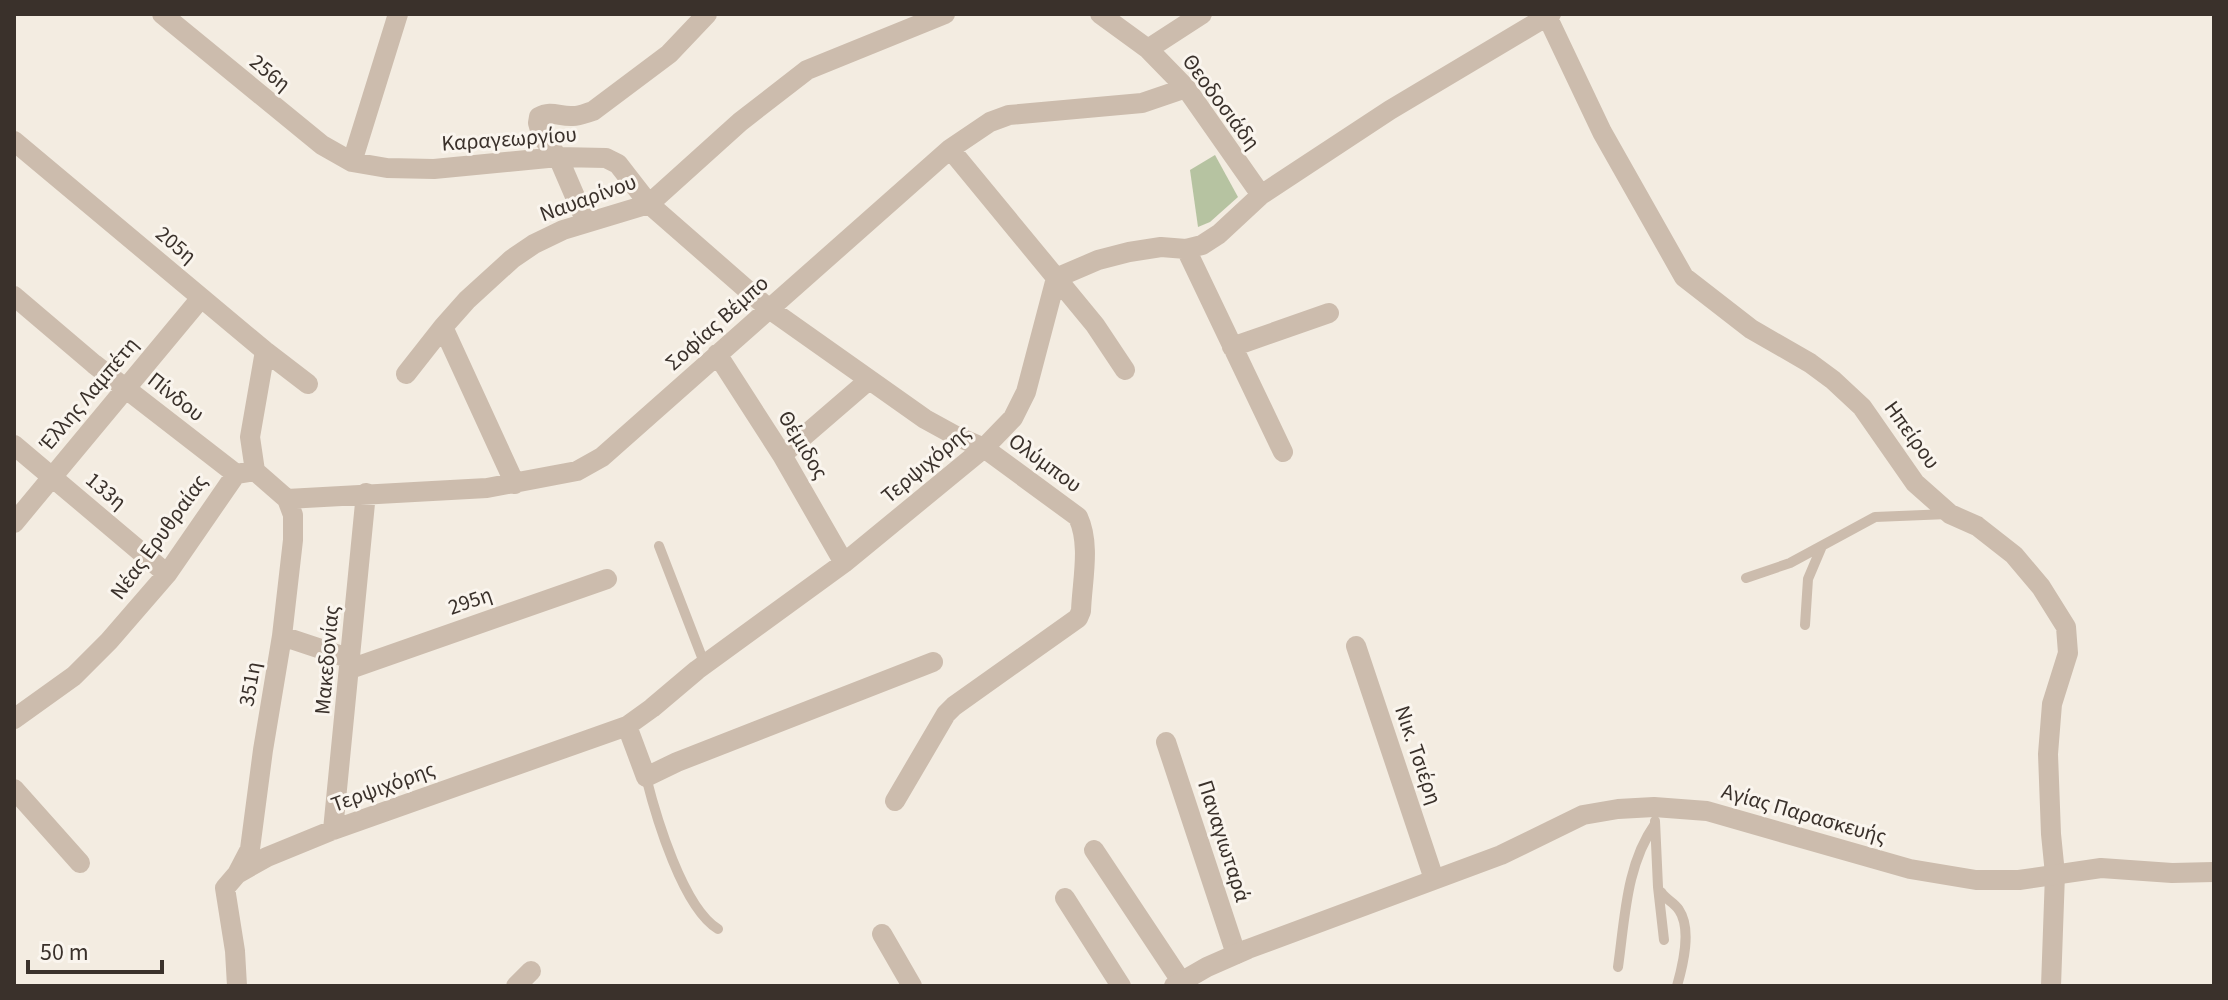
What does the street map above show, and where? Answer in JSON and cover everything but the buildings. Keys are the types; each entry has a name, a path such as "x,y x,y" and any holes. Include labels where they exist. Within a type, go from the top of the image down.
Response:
{"street":[{"name":"256η","path":"162,14 322,145 352,162"},
{"path":"352,162 398,14"},
{"path":"586,222 558,157 542,137 539,117 556,113 568,117 579,116 593,111 669,54 707,14"},
{"name":"Ναυαρίνου","path":"406,374 467,300 512,259 534,244 586,222 649,204 700,156 792,79 945,14"},
{"name":"Θεοδοσιάδη","path":"1100,14 1148,49 1186,88 1261,195"},
{"path":"1148,49 1202,14"},
{"path":"1056,278 1098,260 1144,248 1186,249 1202,245 1219,234 1261,195 1390,110 1548,15"},
{"name":"Ηπείρου","path":"1548,15 1602,132 1684,277 1751,329 1810,363 1862,407 1915,483 1950,514 1977,526 2014,555 2041,587 2068,635 2068,653 2052,704 2048,732 2048,794 2055,874 2051,986"},
{"name":"Σοφίας Βέμπο","path":"287,499 487,488 577,471 592,464 950,149 990,122 1009,115 1142,103 1186,88"},
{"name":"205η","path":"14,141 308,384"},
{"path":"950,149 1095,325 1125,370"},
{"name":"Καραγεωργίου","path":"352,162 387,168 434,169 558,157 606,158 618,164 649,204"},
{"name":"Ολύμπου","path":"649,204 768,308 925,419 984,448 1078,517 1084,534 1081,611 1072,624 946,714 895,801"},
{"path":"1186,249 1283,452"},
{"name":"Τερψιχόρης","path":"237,874 267,857 333,830 627,726 844,563 984,448 1013,418 1022,403 1056,278"},
{"name":"Πίνδου","path":"14,296 126,388 245,472"},
{"name":"Έλλης Λαμπέτη","path":"14,523 201,298"},
{"path":"1232,347 1329,313"},
{"path":"443,327 515,484"},
{"path":"265,351 245,472 287,499"},
{"name":"Θέμιδος","path":"717,354 782,455 844,563"},
{"path":"782,455 869,380"},
{"name":"133η","path":"14,445 167,574"},
{"name":"Νέας Ερυθραίας","path":"17,711 74,676 109,641 167,574 245,472"},
{"name":"Μακεδονίας","path":"333,830 366,493"},
{"name":"351η","path":"237,986 225,888 237,874 250,849 282,636 294,526 287,499"},
{"name":"295η","path":"351,664 607,579"},
{"path":"282,636 351,664"},
{"name":"Νικ. Τσιέρη","path":"1356,646 1434,879"},
{"path":"627,726 646,777 933,662"},
{"name":"Παναγιωταρά","path":"1166,742 1236,954"},
{"path":"14,789 80,863"},
{"name":"Αγίας Παρασκευής","path":"1178,984 1236,954 1501,855 1583,815 1618,809 1654,816 1692,808 1727,815 1910,869 1976,880 2008,881 2101,868 2172,873 2214,872"},
{"path":"1094,850 1178,984"},
{"path":"1065,898 1121,986"},
{"path":"882,934 912,986"},
{"path":"516,986 531,971"}],"lane":[{"path":"1746,578 1790,563 1875,517 1950,514"},
{"path":"659,546 705,665"},
{"path":"1805,625 1808,579 1822,546"},
{"path":"646,777 668,847 691,897 700,914 718,929"},
{"path":"1654,816 1664,940"},
{"path":"1618,967 1630,885 1641,844 1654,816"},
{"path":"1658,887 1666,900 1680,911 1684,922 1677,986"}],"green space":[{"path":"1215,155 1238,197 1210,222 1198,227 1190,170"}]}
